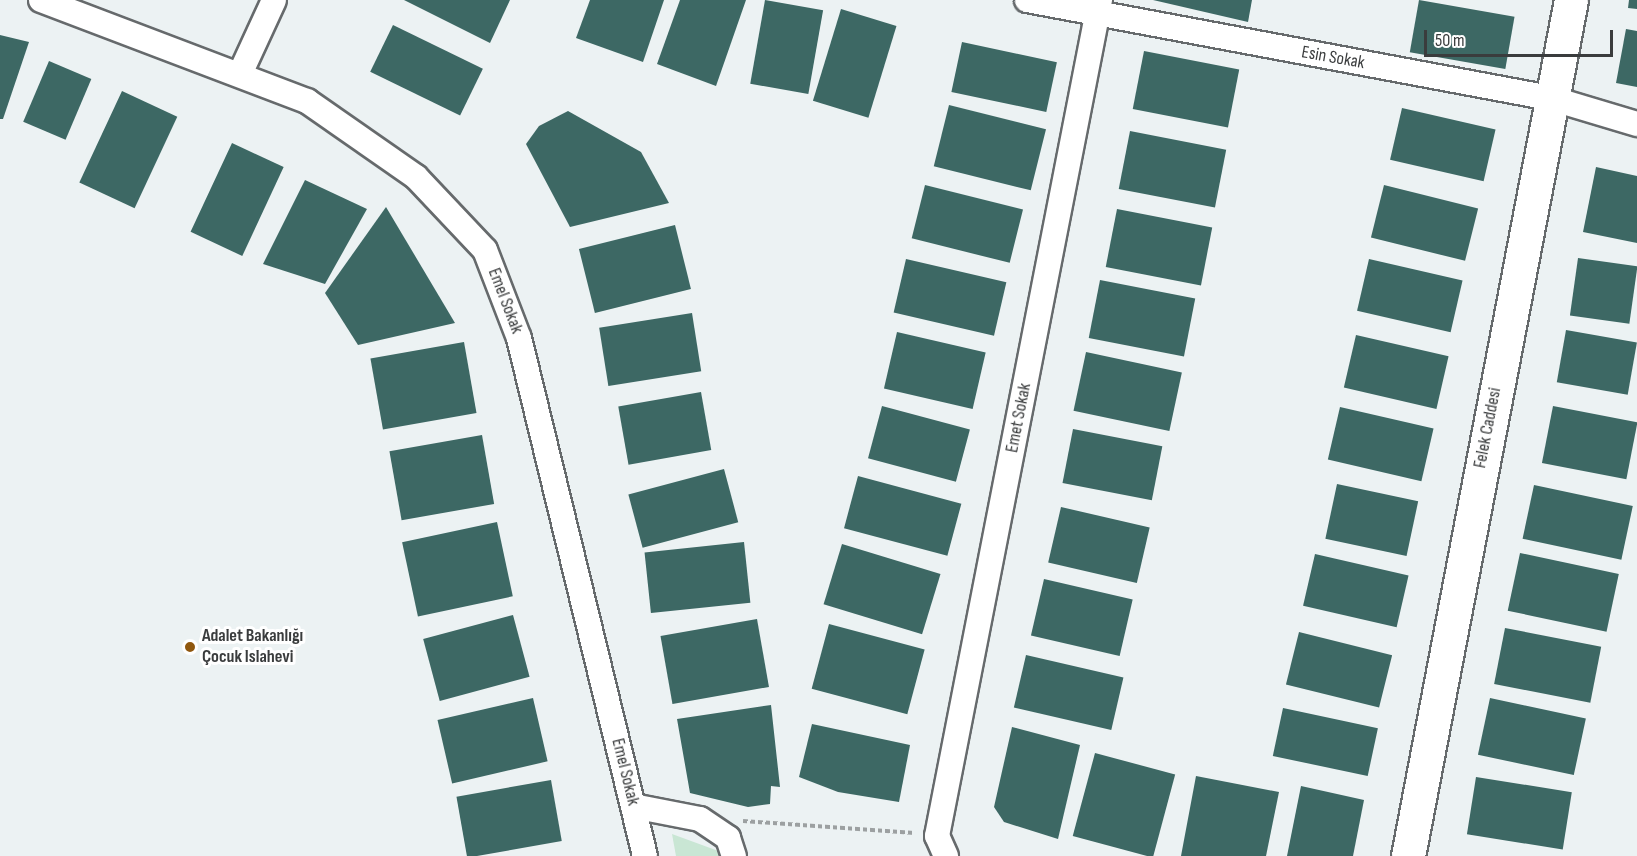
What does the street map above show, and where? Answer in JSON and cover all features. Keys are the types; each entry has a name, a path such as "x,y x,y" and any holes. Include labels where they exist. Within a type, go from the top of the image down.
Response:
{"street":[{"name":"Emel Sokak","path":"41,0 307,101 416,177 485,250 519,338 645,856"},
{"path":"240,75 274,0"},
{"name":"Esin Sokak","path":"1027,0 1099,8 1550,98 1637,124"},
{"name":"Felek Caddesi","path":"1408,856 1550,98 1571,0"},
{"name":"Emet Sokak","path":"941,846 1099,8"},
{"path":"633,806 700,819 728,838 734,856"}],"path":[{"path":"700,819 941,846"}],"green space":[{"path":"672,834 732,856 676,856"}],"building":[{"path":"404,0 510,0 490,43"},
{"path":"590,0 664,0 643,62 576,38"},
{"path":"680,0 746,0 716,86 657,64"},
{"path":"765,0 823,10 808,94 750,84"},
{"path":"1153,0 1252,0 1248,22"},
{"path":"1419,0 1515,17 1505,69 1410,52"},
{"path":"1629,0 1637,0 1637,9 1628,8"},
{"path":"841,9 896,26 868,118 813,101"},
{"path":"393,25 483,69 460,116 370,72"},
{"path":"1626,29 1637,31 1637,87 1616,83"},
{"path":"0,35 29,42 3,119 0,119"},
{"path":"962,42 1057,62 1046,112 951,92"},
{"path":"1144,51 1239,70 1228,127 1133,109"},
{"path":"49,61 91,79 66,140 23,122"},
{"path":"122,91 177,117 135,208 79,183"},
{"path":"949,105 1046,129 1031,190 934,166"},
{"path":"1402,108 1496,130 1484,181 1390,160"},
{"path":"568,111 641,152 669,203 570,227 526,144 539,126"},
{"path":"1130,131 1226,150 1215,208 1119,189"},
{"path":"232,143 284,167 242,256 191,232"},
{"path":"1596,167 1637,176 1637,243 1583,232"},
{"path":"305,180 367,209 325,284 263,264"},
{"path":"925,185 1023,209 1010,263 912,238"},
{"path":"1384,185 1478,208 1465,261 1371,237"},
{"path":"386,207 455,323 358,345 325,293"},
{"path":"1117,209 1212,228 1201,285 1106,267"},
{"path":"675,225 691,289 595,313 579,249"},
{"path":"1578,258 1637,266 1629,324 1570,315"},
{"path":"906,259 1006,282 994,336 894,313"},
{"path":"1369,259 1463,281 1451,332 1357,311"},
{"path":"1100,280 1195,299 1184,356 1089,338"},
{"path":"692,313 701,371 608,386 599,328"},
{"path":"1566,330 1637,343 1628,395 1557,382"},
{"path":"897,332 986,352 973,409 884,389"},
{"path":"1356,335 1449,356 1436,409 1344,388"},
{"path":"464,342 477,413 383,429 370,358"},
{"path":"1086,352 1182,372 1169,431 1074,411"},
{"path":"701,392 711,450 629,465 618,407"},
{"path":"882,406 970,430 956,482 868,458"},
{"path":"1553,406 1637,422 1626,479 1542,463"},
{"path":"1340,407 1434,429 1421,481 1328,460"},
{"path":"1073,429 1162,446 1152,500 1063,483"},
{"path":"482,435 494,504 402,520 389,451"},
{"path":"724,469 738,522 643,548 628,495"},
{"path":"858,476 961,504 947,556 844,528"},
{"path":"1337,484 1418,501 1407,556 1325,539"},
{"path":"1534,485 1633,506 1621,560 1523,539"},
{"path":"1061,507 1150,527 1137,583 1048,563"},
{"path":"497,522 513,596 418,617 402,542"},
{"path":"744,542 750,603 651,613 645,552"},
{"path":"842,544 940,574 922,634 824,604"},
{"path":"1520,553 1619,574 1607,632 1508,611"},
{"path":"1315,554 1409,576 1397,627 1303,606"},
{"path":"1044,579 1133,599 1120,656 1031,636"},
{"path":"513,615 530,677 440,701 423,639"},
{"path":"757,619 769,687 672,704 660,636"},
{"path":"829,624 925,650 907,714 812,689"},
{"path":"1505,628 1601,647 1590,703 1494,684"},
{"path":"1299,632 1392,655 1379,708 1286,684"},
{"path":"1026,655 1123,677 1111,730 1014,708"},
{"path":"533,698 548,761 452,783 438,720"},
{"path":"1490,698 1586,718 1574,775 1478,755"},
{"path":"771,705 780,787 771,786 770,804 748,807 690,793 677,719"},
{"path":"1283,708 1378,728 1368,776 1273,756"},
{"path":"812,724 910,745 899,802 838,792 799,777"},
{"path":"1012,727 1080,745 1058,839 1004,822 994,807"},
{"path":"1095,753 1175,774 1153,856 1073,836"},
{"path":"1196,776 1279,792 1266,856 1181,856"},
{"path":"1476,777 1572,792 1563,849 1467,834"},
{"path":"551,780 562,841 467,856 456,797"},
{"path":"1301,786 1364,800 1353,856 1287,856"}],"place":[{"name":"Adalet Bakanlığı Çocuk Islahevi","path":"190,647"}]}
